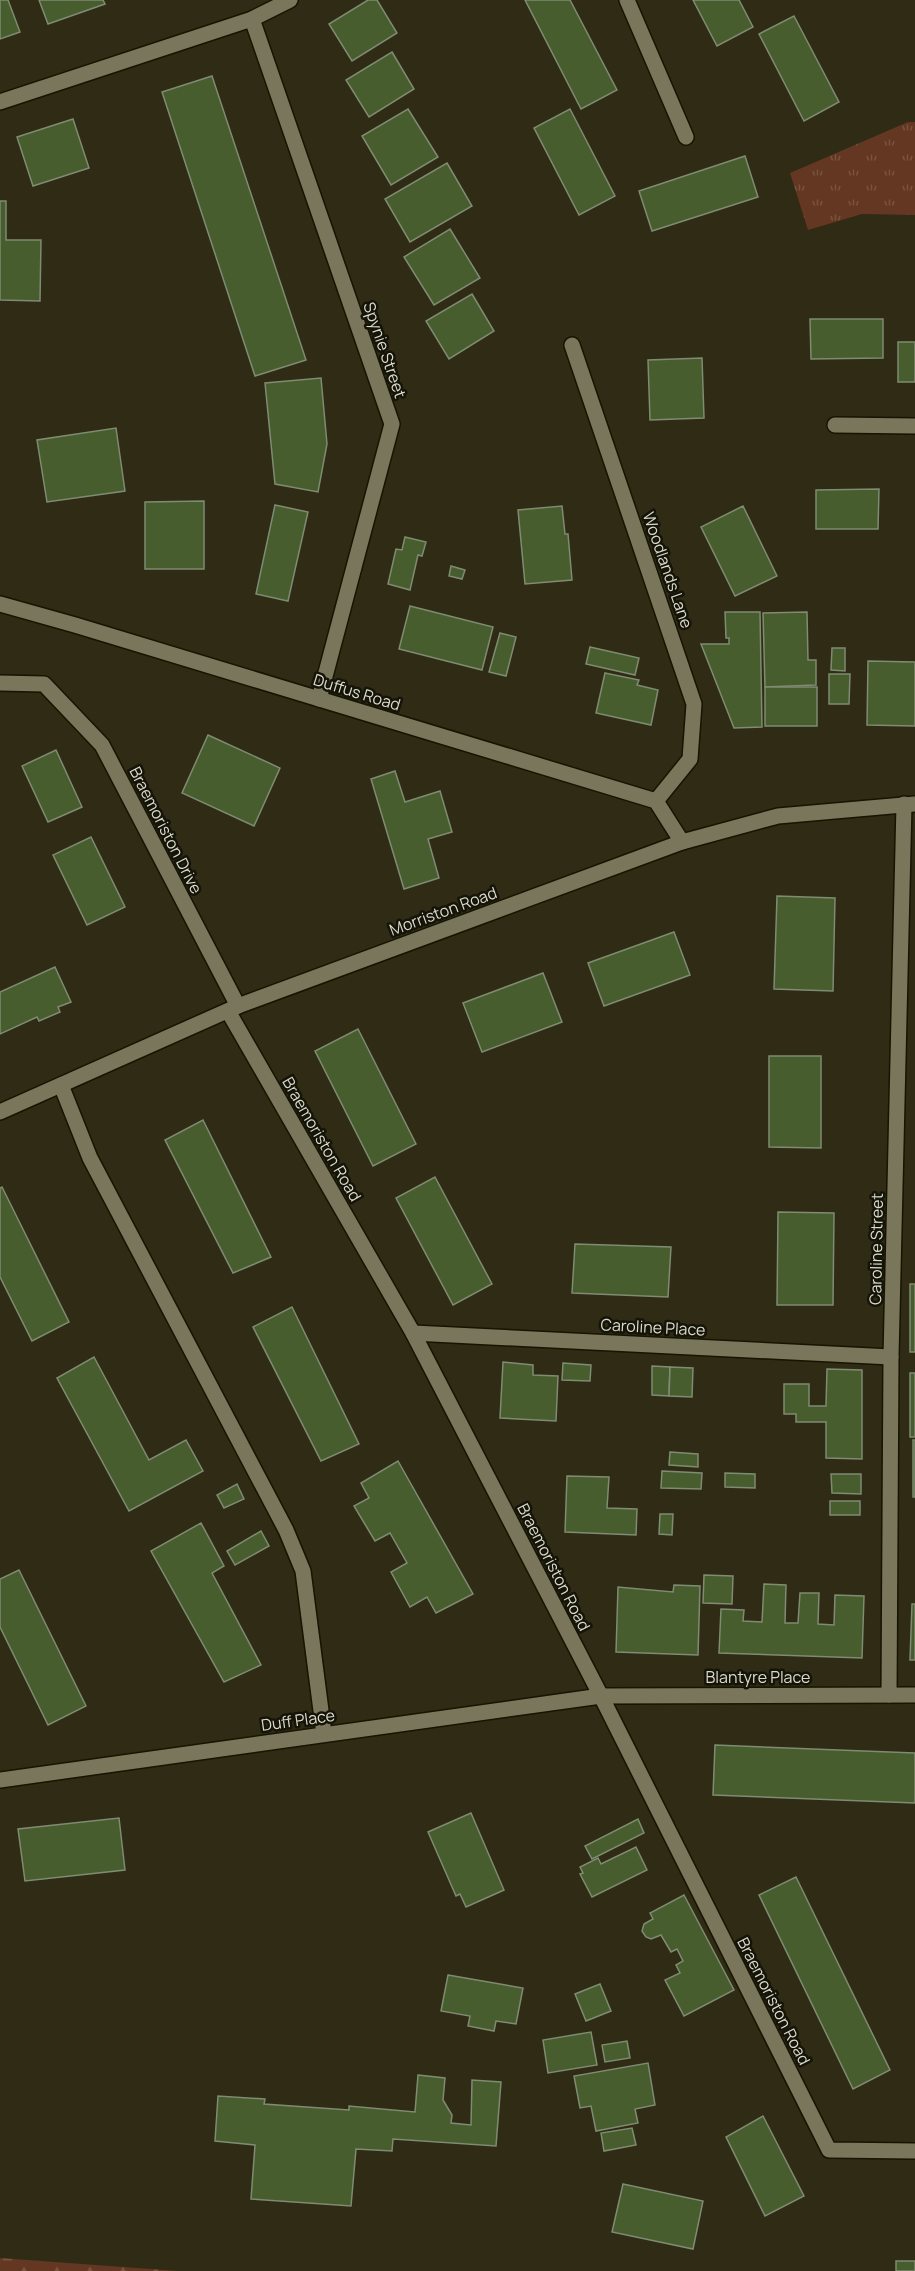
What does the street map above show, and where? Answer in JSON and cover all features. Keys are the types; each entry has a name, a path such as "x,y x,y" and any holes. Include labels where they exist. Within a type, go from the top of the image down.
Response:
{"street":[{"path":"0,102 252,19 290,0"},
{"path":"627,0 686,137"},
{"name":"Spynie Street","path":"252,19 392,424 319,699"},
{"name":"Woodlands Lane","path":"572,345 694,704 690,759 656,801"},
{"path":"835,425 915,426"},
{"name":"Duffus Road","path":"0,604 656,801"},
{"name":"Braemoriston Drive","path":"0,683 44,684 102,745 233,1008"},
{"path":"656,801 682,842"},
{"name":"Morriston Road","path":"0,1112 233,1008 682,842 778,816 909,804"},
{"name":"Caroline Street","path":"889,1695 891,1357 909,804"},
{"name":"Braemoriston Road","path":"233,1008 412,1333 601,1696 829,2150 915,2151"},
{"path":"61,1085 90,1158 290,1540 303,1571 324,1734"},
{"name":"Caroline Place","path":"412,1333 891,1357"},
{"name":"Blantyre Place","path":"601,1696 915,1695"},
{"name":"Duff Place","path":"0,1780 601,1696"}],"green space":[{"path":"908,122 915,122 915,215 862,214 808,230 790,173"},
{"path":"0,2258 178,2271 0,2271"}],"building":[{"path":"0,0 8,0 20,32 0,39"},
{"path":"39,0 103,0 105,4 48,24"},
{"path":"368,0 377,0 397,33 352,61 329,24"},
{"path":"525,0 570,0 617,90 581,109"},
{"path":"693,0 739,0 753,27 717,46"},
{"path":"794,16 839,102 804,121 759,34"},
{"path":"392,52 414,89 369,117 346,80"},
{"path":"212,76 306,360 255,376 162,92"},
{"path":"408,109 438,157 391,185 362,136"},
{"path":"570,109 615,196 579,215 534,128"},
{"path":"73,119 89,168 33,186 17,137"},
{"path":"745,156 758,197 652,231 639,191"},
{"path":"447,163 472,206 410,242 385,199"},
{"path":"0,201 6,201 6,240 41,240 40,301 0,300"},
{"path":"450,229 480,278 434,305 404,257"},
{"path":"472,294 494,331 449,359 426,321"},
{"path":"810,319 883,319 883,358 811,359"},
{"path":"898,342 915,342 915,382 898,382"},
{"path":"702,358 704,418 650,420 648,360"},
{"path":"321,378 327,444 318,492 275,484 265,383"},
{"path":"116,428 125,491 47,502 37,440"},
{"path":"879,489 878,529 816,529 816,490"},
{"path":"204,501 204,569 145,569 145,502"},
{"path":"275,505 308,512 288,601 256,594"},
{"path":"562,506 565,534 568,534 572,580 525,584 518,510"},
{"path":"743,506 777,576 735,596 701,527"},
{"path":"405,537 426,542 422,556 418,555 410,590 388,584 396,549 402,550"},
{"path":"451,566 465,570 462,579 449,576"},
{"path":"410,606 493,627 482,670 399,649"},
{"path":"725,612 760,612 762,727 734,728 701,644 729,644 729,638 726,638"},
{"path":"807,612 808,660 816,660 816,685 765,687 763,613"},
{"path":"500,633 516,637 506,676 489,672"},
{"path":"590,647 639,658 635,675 586,664"},
{"path":"832,648 845,648 845,671 831,670"},
{"path":"868,661 915,662 915,726 867,725"},
{"path":"605,673 639,680 637,685 658,690 651,725 596,713"},
{"path":"829,674 850,674 849,704 829,704"},
{"path":"765,687 817,687 817,726 765,726"},
{"path":"208,735 280,768 254,826 182,793"},
{"path":"56,750 82,807 48,822 22,766"},
{"path":"395,771 405,802 440,791 452,832 428,839 439,878 404,889 371,779"},
{"path":"91,837 125,907 87,925 53,855"},
{"path":"777,896 835,898 833,991 774,989"},
{"path":"674,932 690,975 604,1006 588,963"},
{"path":"55,967 71,1002 58,1007 60,1012 39,1021 37,1017 0,1034 0,992"},
{"path":"543,973 562,1022 482,1052 463,1003"},
{"path":"358,1029 416,1144 373,1166 315,1051"},
{"path":"769,1056 821,1056 821,1148 769,1147"},
{"path":"203,1120 271,1257 233,1273 165,1140"},
{"path":"435,1177 492,1284 453,1305 396,1198"},
{"path":"2,1187 69,1322 32,1341 0,1277 0,1188"},
{"path":"778,1212 834,1213 833,1305 777,1305"},
{"path":"575,1244 671,1247 668,1297 572,1293"},
{"path":"910,1284 915,1284 915,1352 910,1352"},
{"path":"292,1307 359,1444 321,1461 253,1327"},
{"path":"94,1357 149,1460 186,1440 203,1471 129,1511 57,1378"},
{"path":"503,1362 533,1365 533,1375 558,1376 556,1421 500,1418"},
{"path":"563,1363 591,1365 590,1381 562,1380"},
{"path":"652,1366 670,1367 669,1396 652,1395"},
{"path":"670,1367 693,1368 692,1397 669,1396"},
{"path":"827,1369 862,1370 862,1459 826,1458 826,1422 796,1422 796,1414 784,1414 784,1384 809,1384 809,1406 826,1406"},
{"path":"910,1373 915,1373 915,1437 910,1437"},
{"path":"913,1440 915,1440 915,1497 913,1497"},
{"path":"670,1452 698,1454 698,1467 669,1465"},
{"path":"398,1461 473,1594 436,1613 427,1597 410,1607 391,1572 407,1563 390,1533 375,1541 354,1506 369,1498 361,1483"},
{"path":"662,1471 702,1473 701,1489 661,1488"},
{"path":"725,1473 755,1474 755,1488 725,1487"},
{"path":"831,1474 861,1474 861,1494 832,1493"},
{"path":"567,1476 609,1477 607,1508 637,1509 636,1535 565,1532"},
{"path":"237,1484 244,1499 224,1508 217,1495"},
{"path":"830,1501 860,1501 860,1515 830,1515"},
{"path":"660,1514 673,1514 672,1535 659,1534"},
{"path":"201,1523 224,1566 212,1573 261,1665 224,1682 151,1551"},
{"path":"261,1531 269,1546 235,1565 227,1551"},
{"path":"19,1570 86,1706 48,1725 0,1627 0,1579"},
{"path":"704,1575 733,1576 732,1604 703,1603"},
{"path":"764,1584 786,1585 785,1623 798,1623 800,1593 819,1593 818,1624 834,1625 835,1595 864,1596 862,1658 719,1653 721,1609 744,1610 743,1621 762,1622"},
{"path":"674,1585 700,1586 698,1655 616,1652 618,1587 673,1592"},
{"path":"912,1604 915,1604 915,1660 910,1660"},
{"path":"715,1745 915,1753 915,1803 713,1795"},
{"path":"471,1813 504,1890 466,1907 460,1894 456,1896 428,1832"},
{"path":"119,1818 125,1870 25,1881 18,1829"},
{"path":"638,1819 644,1833 592,1859 585,1846"},
{"path":"636,1847 647,1870 592,1897 580,1874 583,1873 580,1867 598,1858 601,1864"},
{"path":"796,1877 890,2070 853,2089 759,1895"},
{"path":"684,1895 734,1990 684,2016 665,1980 680,1973 676,1965 683,1961 677,1949 671,1952 661,1935 651,1939 646,1937 642,1931 644,1924 653,1919 650,1913"},
{"path":"448,1975 523,1988 516,2024 496,2021 494,2031 468,2026 470,2016 441,2011"},
{"path":"600,1984 611,2011 586,2021 575,1994"},
{"path":"591,2032 597,2065 548,2073 543,2040"},
{"path":"627,2041 630,2058 605,2062 602,2045"},
{"path":"648,2063 655,2105 635,2109 638,2123 596,2131 591,2106 580,2108 574,2076"},
{"path":"418,2075 445,2078 443,2100 452,2115 451,2123 471,2125 472,2080 501,2082 496,2146 393,2139 392,2151 356,2149 351,2206 251,2199 255,2145 215,2141 218,2096 265,2099 264,2104 349,2110 349,2106 415,2112"},
{"path":"763,2116 804,2196 765,2216 726,2137"},
{"path":"632,2128 636,2145 604,2151 601,2133"},
{"path":"623,2184 703,2201 693,2249 612,2232"},
{"path":"896,2261 915,2261 915,2271 896,2271"}]}
